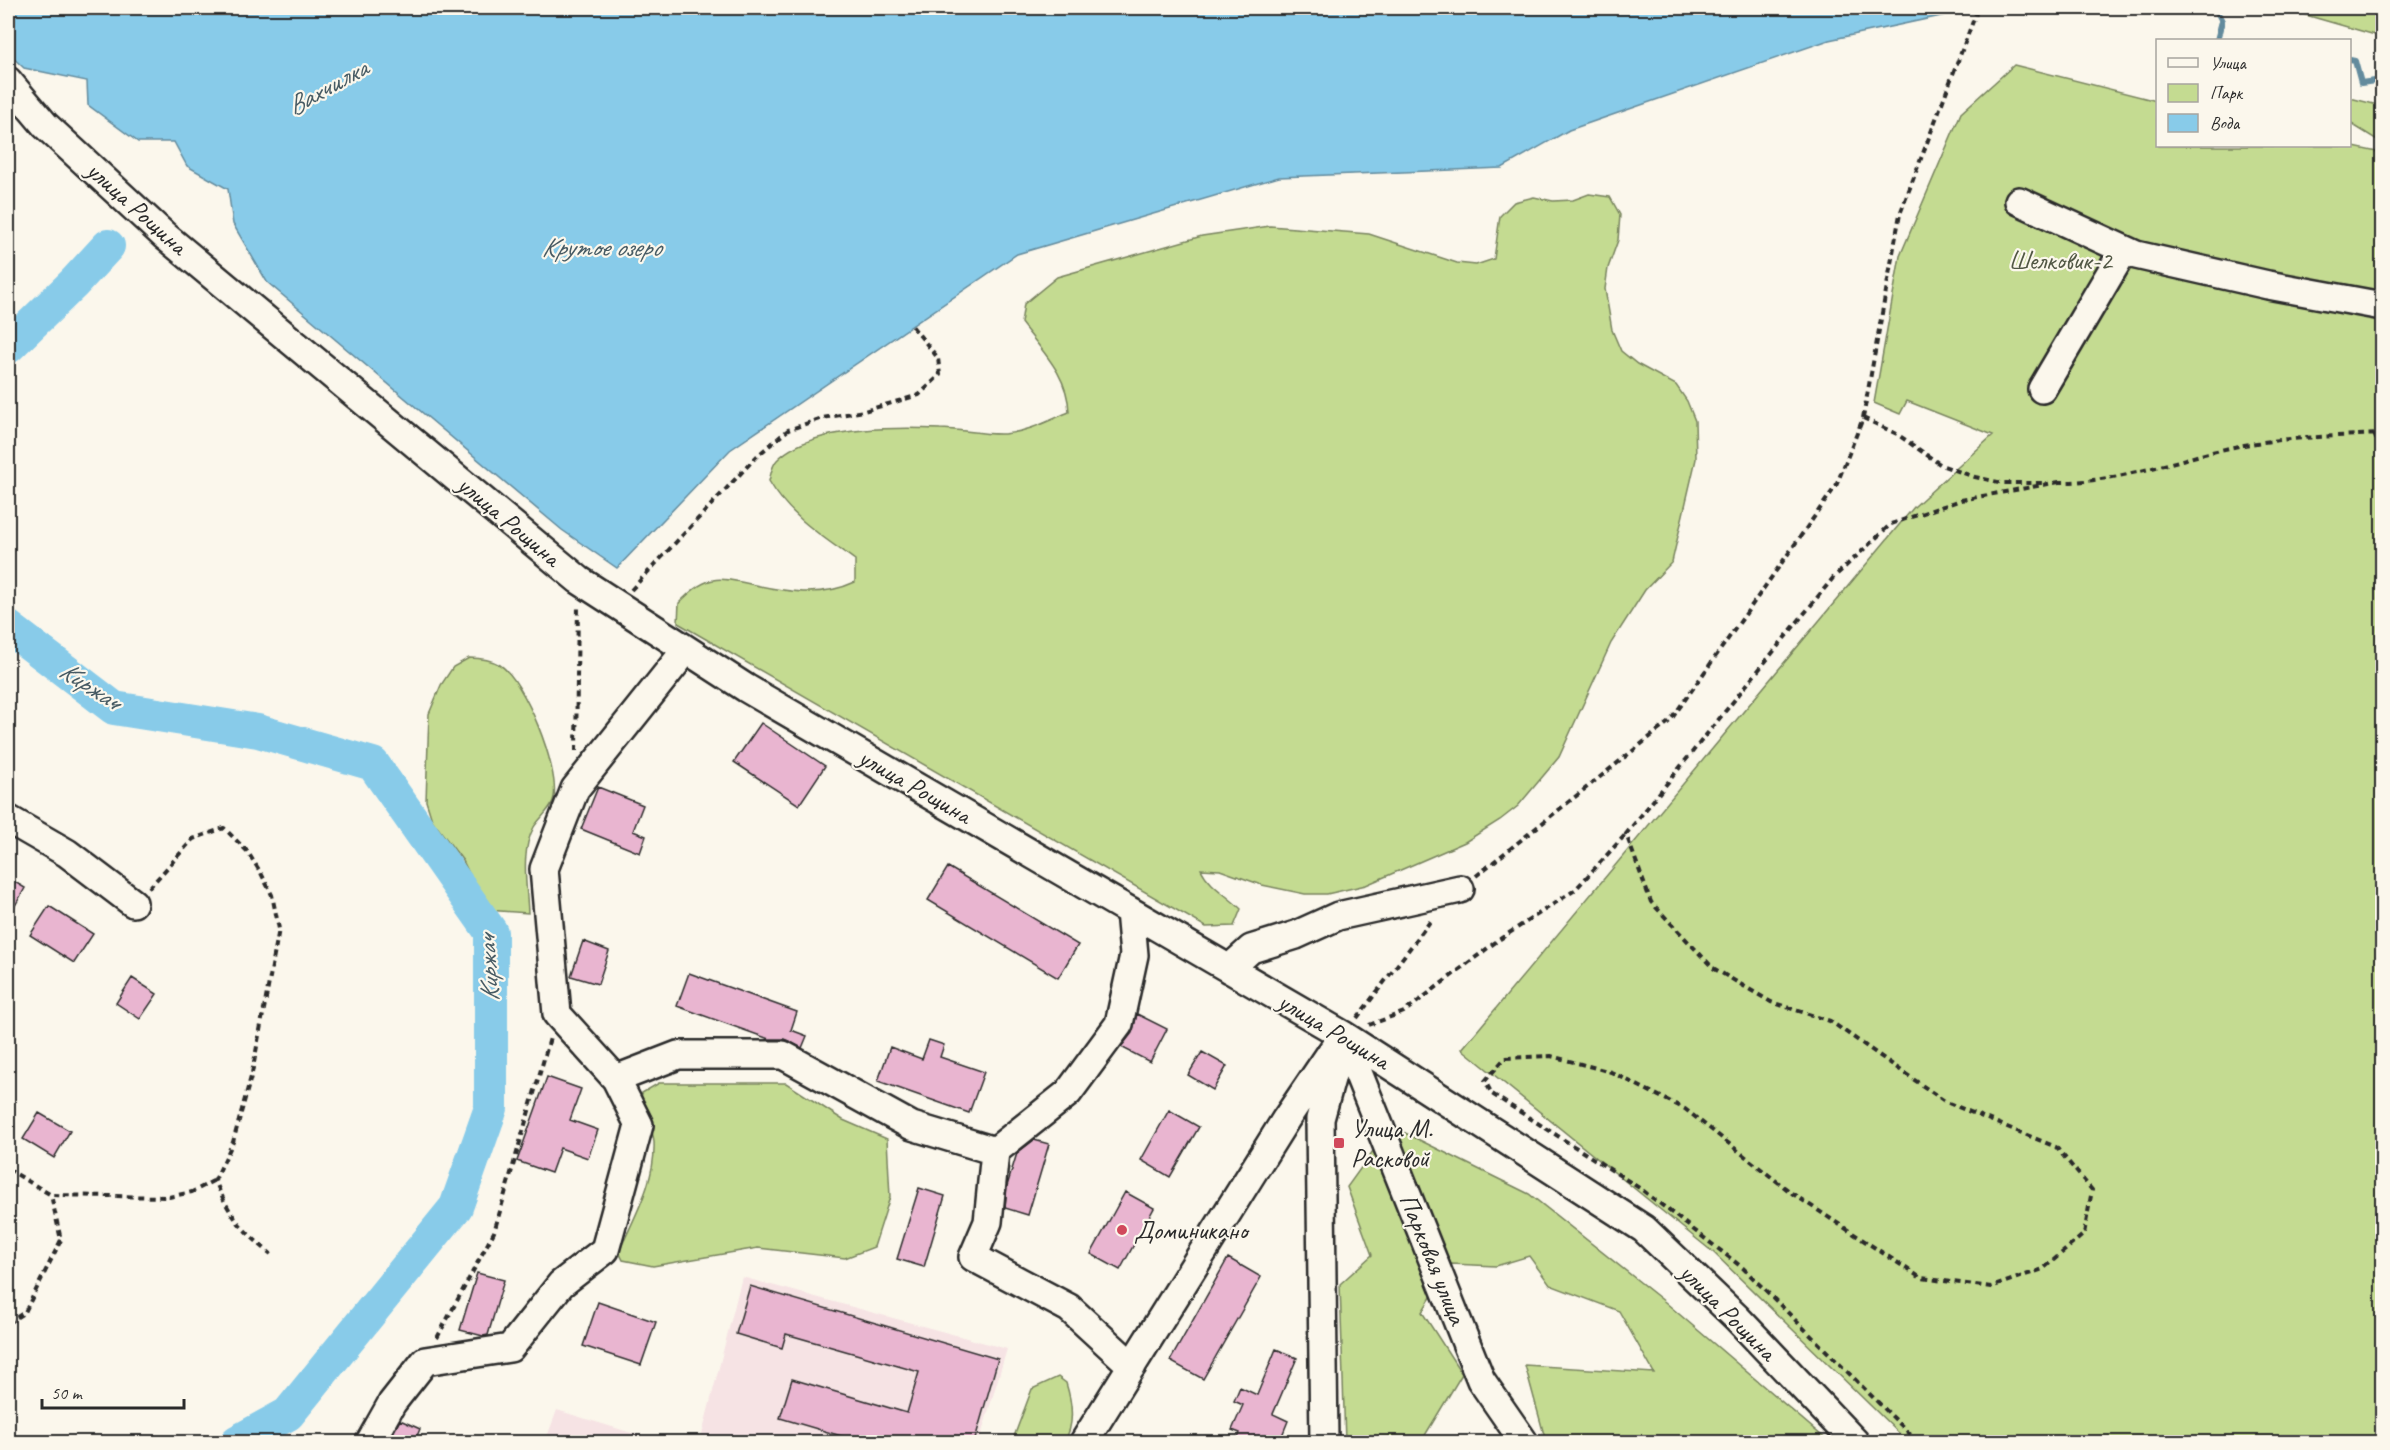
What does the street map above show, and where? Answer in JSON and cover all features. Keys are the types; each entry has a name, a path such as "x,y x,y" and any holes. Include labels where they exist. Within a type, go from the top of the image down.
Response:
{"street":[{"name":"улица Рощина","path":"8,81 45,125 165,236 579,580 686,650 1343,1035 1644,1229 1737,1318 1855,1443"},
{"path":"2019,201 2136,255 2268,285 2382,306"},
{"path":"2042,389 2124,250"},
{"path":"370,1443 392,1403 425,1361 510,1348 561,1284 605,1250 639,1125 616,1079 557,1014 544,869 575,789 686,650"},
{"path":"8,819 67,853 133,903"},
{"path":"1229,969 1251,949 1296,935 1338,916 1460,889"},
{"path":"1130,910 1134,955 1119,1024 1068,1094 995,1151 988,1222 973,1257 1069,1308 1132,1366"},
{"path":"1324,1443 1320,1119 1343,1035"},
{"path":"1084,1443 1286,1119 1343,1035"},
{"name":"Парковая улица","path":"1343,1035 1481,1380 1524,1443"},
{"path":"616,1079 678,1055 783,1055 912,1126 995,1151"},
{"path":"1286,1119 1304,1113 1320,1119"}],"path":[{"path":"1460,889 1670,721 1836,486 1863,418 1900,214 1977,8"},
{"path":"616,606 757,456 788,430 822,418 864,411 919,395 940,375 938,358 912,326"},
{"path":"1863,418 1897,434 1941,465 1975,477 2003,483 2084,483 2137,474 2250,444 2382,434"},
{"path":"2373,434 2382,452"},
{"path":"1343,1035 1404,1012 1497,941 1575,890 1626,834 1833,578 1891,524 1961,500 2059,482"},
{"path":"576,754 579,580"},
{"path":"8,1169 51,1195 168,1197 192,1192 215,1180 233,1142 252,1073 279,929 272,895 247,851 224,828 193,839 133,903"},
{"path":"1626,834 1651,902 1713,968 1771,1002 1830,1021 1946,1102 2056,1147 2092,1190 2084,1233 2043,1269 1991,1287 1921,1278 1793,1194 1685,1109 1611,1072 1551,1056 1505,1058 1485,1081 1492,1094 1631,1182 1743,1268 1918,1443"},
{"path":"1343,1035 1433,918"},
{"path":"425,1361 494,1232 557,1014"},
{"path":"215,1180 225,1204 240,1228 272,1254"},
{"path":"8,1323 25,1312 61,1240 51,1195"}],"shaded area":[{"path":"742,1277 1007,1349 979,1442 700,1442"},
{"path":"557,1410 661,1442 545,1442"}],"green space":[{"path":"2282,8 2382,8 2382,37 2285,9"},
{"name":"Шелковик-2","path":"2014,65 2156,101 2156,147 2351,146 2382,153 2382,1442 1908,1442 1714,1253 1462,1049 1914,507 1993,435 1907,401 1900,414 1874,403 1900,256 1961,113"},
{"path":"2351,98 2382,106 2382,143 2351,124"},
{"path":"1589,194 1610,197 1620,215 1618,240 1608,268 1605,289 1612,330 1621,351 1637,364 1676,385 1687,401 1695,421 1696,459 1672,562 1645,590 1611,643 1559,757 1518,806 1465,842 1366,885 1327,894 1305,894 1262,885 1220,870 1201,869 1213,885 1241,909 1234,926 1206,927 678,623 679,603 690,592 708,581 727,579 803,592 829,590 855,582 855,560 819,534 786,505 769,481 775,462 792,449 831,435 877,429 921,428 996,434 1013,433 1038,426 1069,412 1068,399 1059,375 1021,323 1024,304 1057,277 1202,236 1270,226 1369,234 1457,263 1476,265 1494,259 1500,216 1514,202 1534,197 1553,201 1573,200"},
{"path":"469,658 493,662 510,674 520,688 538,726 551,766 554,784 553,801 534,827 527,847 525,869 528,913 487,910 463,861 432,820 426,801 429,714 441,685 453,667"},
{"path":"659,1083 786,1083 843,1120 887,1139 890,1197 874,1247 845,1258 758,1248 653,1266 623,1260 619,1252 648,1185 654,1156 653,1136 642,1106 642,1093"},
{"path":"1391,1126 1529,1194 1665,1302 1829,1442 1546,1442 1525,1365 1654,1373 1619,1311 1550,1285 1529,1256 1496,1266 1451,1264 1422,1312 1462,1374 1421,1442 1345,1442 1340,1284 1372,1255 1347,1187"},
{"path":"1058,1377 1066,1383 1071,1406 1070,1428 1064,1442 1012,1442 1032,1389"}],"water":[{"name":"Крутое озеро","path":"8,8 1951,8 1950,14 1829,40 1569,130 1502,168 1279,177 1017,254 730,450 617,568 562,530 267,282 233,224 228,189 187,166 174,142 138,142 88,105 87,81 24,68 8,53"}],"building":[{"path":"761,723 825,766 799,805 734,762"},
{"path":"598,787 643,805 633,831 646,836 640,853 581,829"},
{"path":"948,867 1078,945 1058,978 928,900"},
{"path":"8,878 25,888 8,918"},
{"path":"49,906 93,934 74,963 30,935"},
{"path":"583,941 609,951 598,984 571,976"},
{"path":"689,973 797,1012 791,1030 807,1036 802,1048 784,1039 769,1039 677,1006"},
{"path":"132,978 157,994 140,1019 116,1003"},
{"path":"1137,1014 1167,1029 1150,1062 1121,1047 1132,1033"},
{"path":"929,1040 944,1045 940,1057 984,1072 969,1113 878,1081 890,1047 922,1059"},
{"path":"1202,1052 1227,1066 1213,1090 1188,1075"},
{"path":"547,1077 581,1089 570,1120 598,1130 588,1158 560,1148 551,1173 517,1161"},
{"path":"1169,1110 1199,1127 1170,1177 1141,1160"},
{"path":"39,1113 70,1131 54,1158 23,1139"},
{"path":"1034,1140 1049,1144 1028,1215 1005,1208 1007,1186 1017,1153"},
{"path":"919,1188 945,1196 924,1267 897,1259"},
{"path":"1125,1192 1154,1208 1120,1270 1091,1254"},
{"path":"1228,1258 1261,1277 1203,1379 1170,1361"},
{"path":"477,1273 504,1280 488,1335 483,1336 460,1330"},
{"path":"750,1286 998,1359 974,1443 865,1443 780,1418 792,1379 907,1413 919,1372 786,1334 782,1348 736,1334"},
{"path":"598,1302 656,1322 641,1365 583,1346"},
{"path":"1276,1349 1297,1358 1273,1414 1288,1421 1279,1443 1236,1443 1240,1433 1232,1430 1243,1405 1234,1401 1240,1387 1257,1395"},
{"path":"400,1420 420,1429 414,1443 388,1443"}],"waterway":[{"path":"2215,8 2222,21 2217,39"},
{"path":"2351,60 2355,61 2361,83 2382,80"},
{"name":"Вахчилка","path":"8,347 74,283 108,246"},
{"name":"Киржач","path":"8,627 114,708 258,731 373,764 491,932 491,1108 456,1207 288,1414 237,1442"}],"place":[{"name":"Улица М. Расковой","path":"1339,1143"},
{"name":"Доминикано","path":"1122,1230"}]}
